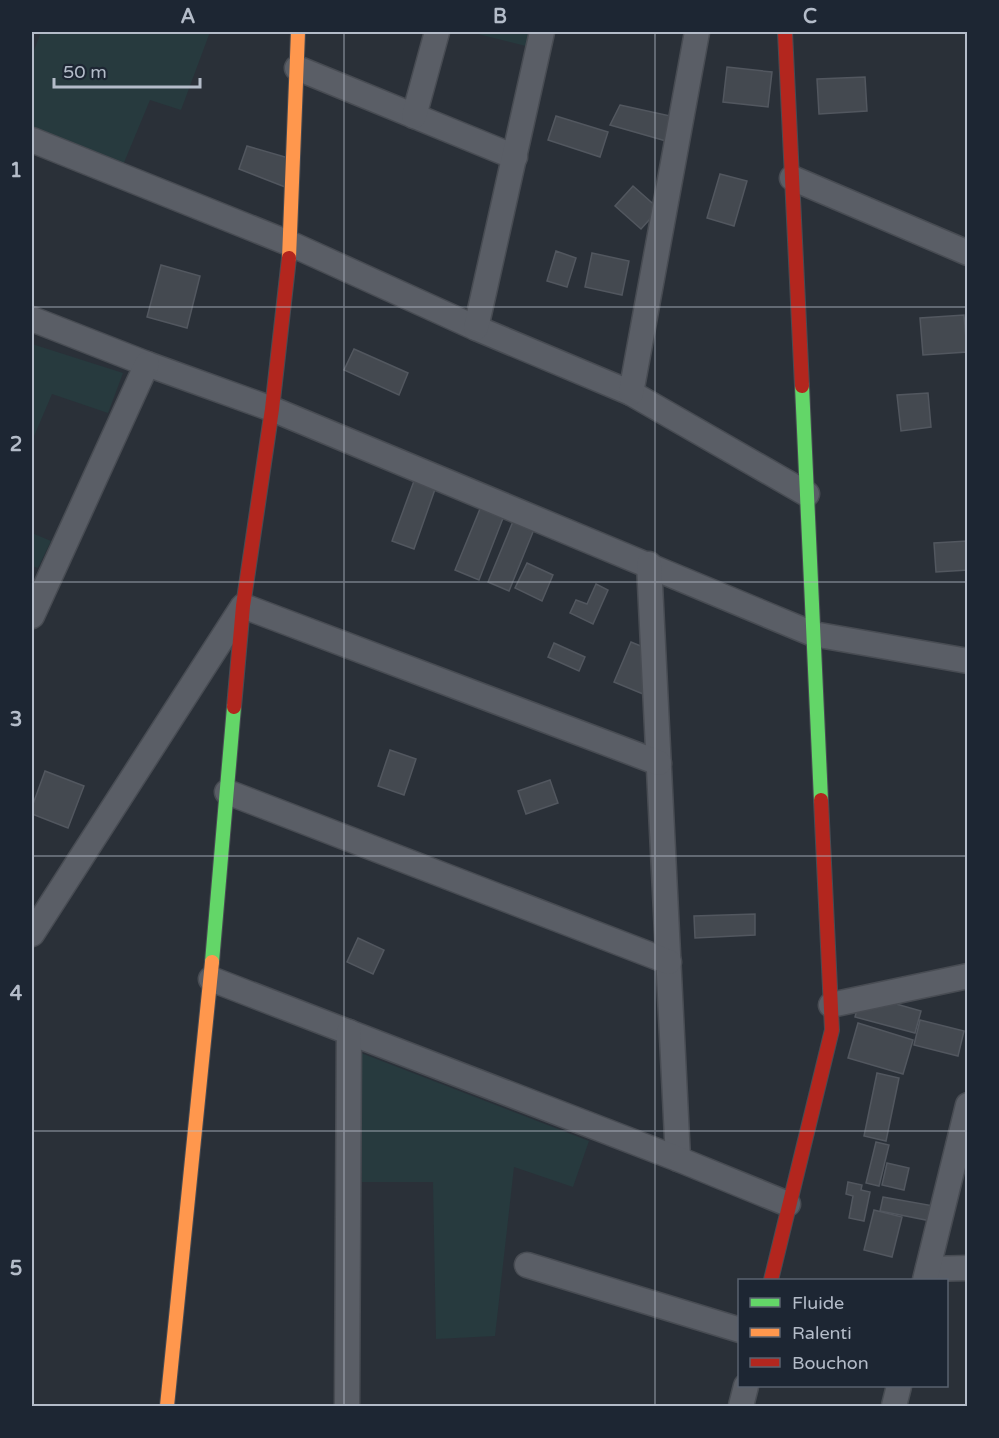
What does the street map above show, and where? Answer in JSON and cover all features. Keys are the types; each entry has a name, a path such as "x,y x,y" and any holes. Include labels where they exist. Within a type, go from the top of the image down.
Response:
{"street":[{"path":"167,1407 211,979 243,606 272,409 291,244 298,32"},
{"path":"414,116 437,32"},
{"path":"476,328 542,32"},
{"path":"632,393 698,32"},
{"path":"771,1279 832,1030 785,32"},
{"path":"297,68 515,157"},
{"path":"32,140 291,244 476,328 632,393 807,494"},
{"path":"792,178 968,253"},
{"path":"32,319 272,409 813,634 968,661"},
{"path":"32,616 147,364"},
{"path":"649,564 678,1159"},
{"path":"243,606 658,763"},
{"path":"32,934 243,606"},
{"path":"227,792 669,962"},
{"path":"831,1005 968,976"},
{"path":"211,979 678,1159 788,1204"},
{"path":"347,1407 349,1032"},
{"path":"968,1105 926,1275 968,1268"},
{"path":"526,1265 738,1329"},
{"path":"741,1407 746,1387"},
{"path":"894,1407 899,1387"}],"green space":[{"path":"41,32 210,32 181,110 150,100 123,165 32,129 32,56"},
{"path":"470,32 535,32 530,47"},
{"path":"32,344 123,373 108,413 52,394 32,441"},
{"path":"32,533 51,541 38,568 32,566"},
{"path":"361,1053 589,1141 573,1187 514,1167 495,1336 436,1339 433,1182 362,1182"}],"building":[{"path":"727,67 772,72 768,107 723,102"},
{"path":"865,77 867,111 819,114 817,79"},
{"path":"620,105 675,117 673,143 610,125"},
{"path":"556,116 608,132 600,157 548,140"},
{"path":"247,146 292,159 285,187 239,169"},
{"path":"720,174 747,181 734,226 707,218"},
{"path":"633,186 659,209 641,229 615,206"},
{"path":"556,251 576,258 567,287 547,281"},
{"path":"592,253 629,261 622,295 585,287"},
{"path":"161,265 200,276 187,328 147,317"},
{"path":"964,315 967,352 923,355 920,318"},
{"path":"354,349 408,373 399,395 344,370"},
{"path":"928,393 931,427 901,431 897,395"},
{"path":"418,470 439,478 414,549 392,541"},
{"path":"482,504 505,513 479,580 455,570"},
{"path":"514,519 535,527 509,591 488,582"},
{"path":"967,541 968,570 936,572 934,543"},
{"path":"527,563 553,575 542,601 515,588"},
{"path":"596,584 608,590 593,624 570,613 576,600 587,604"},
{"path":"631,642 653,651 655,659 643,694 614,682"},
{"path":"554,643 585,657 579,671 548,657"},
{"path":"390,750 416,759 404,795 378,786"},
{"path":"45,771 84,786 68,828 32,814 32,807"},
{"path":"550,780 558,803 526,814 518,791"},
{"path":"755,914 755,935 695,938 694,916"},
{"path":"358,938 384,950 373,974 347,962"},
{"path":"861,994 921,1011 915,1033 855,1017"},
{"path":"920,1020 964,1031 958,1056 914,1045"},
{"path":"858,1023 913,1040 903,1074 848,1058"},
{"path":"877,1073 899,1078 886,1141 864,1136"},
{"path":"876,1142 889,1145 879,1186 866,1183"},
{"path":"887,1163 909,1168 904,1190 882,1185"},
{"path":"848,1182 862,1185 861,1190 870,1192 864,1221 849,1218 853,1196 846,1194"},
{"path":"883,1197 934,1206 931,1221 880,1211"},
{"path":"874,1210 902,1217 892,1257 864,1250"}],"traffic: fast":[{"path":"802,386 821,800"},
{"path":"212,962 234,707"}],"traffic: slow":[{"path":"289,258 298,32"},
{"path":"167,1406 212,962"}],"traffic: jam":[{"path":"785,32 802,386"},
{"path":"234,707 243,606 272,409 289,258"},
{"path":"771,1279 832,1030 821,800"}]}
